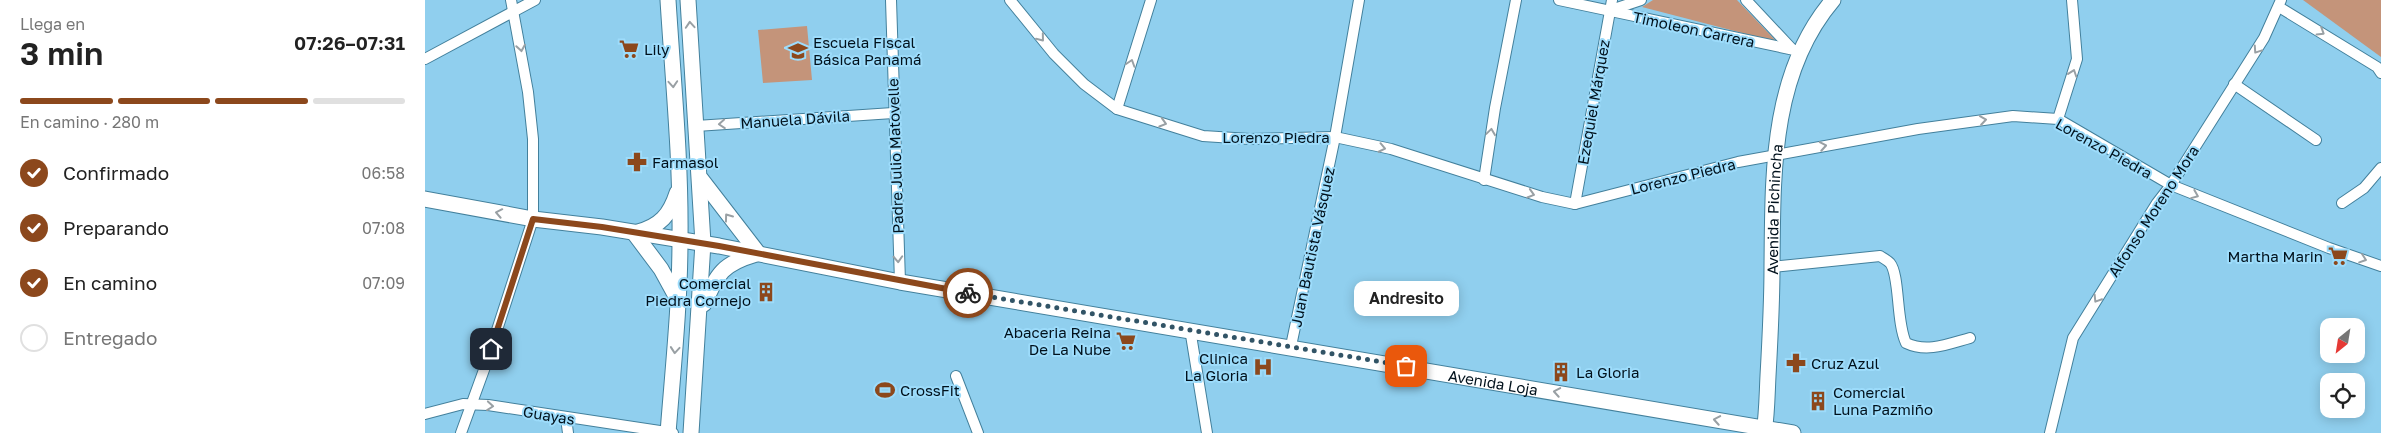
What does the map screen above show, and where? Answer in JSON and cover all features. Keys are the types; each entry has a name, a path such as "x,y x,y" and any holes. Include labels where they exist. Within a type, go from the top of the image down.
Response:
{"street":[{"path":"425,59 513,5 535,0"},
{"path":"668,0 680,182 679,302 668,433"},
{"path":"688,0 701,179 703,243 701,311 691,433"},
{"name":"Padre Julio Matovelle","path":"891,0 893,113 900,282"},
{"name":"Lorenzo Piedra","path":"1010,0 1054,54 1084,84 1117,109 1203,136 1250,139 1335,137 1391,149 1485,180 1542,197 1575,204 1712,168 1918,129 2013,116 2058,119 2171,185 2329,248 2381,266"},
{"path":"1117,109 1151,0"},
{"name":"Juan Bautista Vásquez","path":"1291,346 1335,137 1359,0"},
{"path":"1485,180 1495,108 1516,0"},
{"name":"Timoleon Carrera","path":"1559,0 1611,5 1796,50"},
{"path":"1611,5 1641,0"},
{"path":"1746,0 1796,50"},
{"name":"Avenida Pichincha","path":"1765,431 1773,266 1771,222 1775,156 1796,50 1833,0"},
{"path":"2058,119 2077,59 2072,0"},
{"path":"2280,3 2377,67 2381,73"},
{"name":"Alfonso Moreno Mora","path":"2051,433 2073,338 2157,203 2171,185 2265,38 2280,3"},
{"path":"461,433 533,219 533,139 513,5"},
{"name":"Ezequiel Márquez","path":"1575,204 1611,5"},
{"path":"2234,84 2316,140"},
{"name":"Manuela Dávila","path":"697,126 893,113"},
{"path":"2342,204 2365,188 2381,168"},
{"path":"701,179 758,254 739,259 721,270 701,311"},
{"path":"679,302 661,269 634,233 652,228 664,219 673,206 680,182"},
{"name":"Avenida Loja","path":"425,198 533,219 703,243 900,282 1206,334 1291,346 1765,431 1793,433"},
{"path":"1773,266 1880,256 1890,263 1895,277 1900,331 1905,343 1915,348 1935,348 1970,338"},
{"path":"1190,330 1207,433"},
{"path":"956,376 978,433"},
{"name":"Guayas","path":"425,414 463,404 488,405 674,433"},
{"path":"566,418 568,433"}],"shaded area":[{"path":"1653,0 1737,0 1777,42 1642,7"},
{"path":"2303,0 2381,0 2381,57"},
{"path":"807,26 812,80 763,83 758,30"}],"way so far":[{"path":"968,293 1406,366"}],"place":[{"name":"Lily","path":"629,49"},
{"name":"Escuela Fiscal Básica Panamá","path":"798,51"},
{"name":"Farmasol","path":"637,162"},
{"name":"Martha Marin","path":"2338,256"},
{"name":"Comercial Piedra Cornejo","path":"766,292"},
{"name":"Abaceria Reina De La Nube","path":"1126,341"},
{"name":"Cruz Azul","path":"1796,363"},
{"name":"Andresito","path":"1406,366"},
{"name":"Clinica La Gloria","path":"1263,367"},
{"name":"La Gloria","path":"1561,372"},
{"name":"CrossFit","path":"885,390"},
{"name":"Comercial Luna Pazmiño","path":"1818,401"}],"route":[{"path":"491,349 533,219 602,227 719,246 900,282 968,293"}]}
